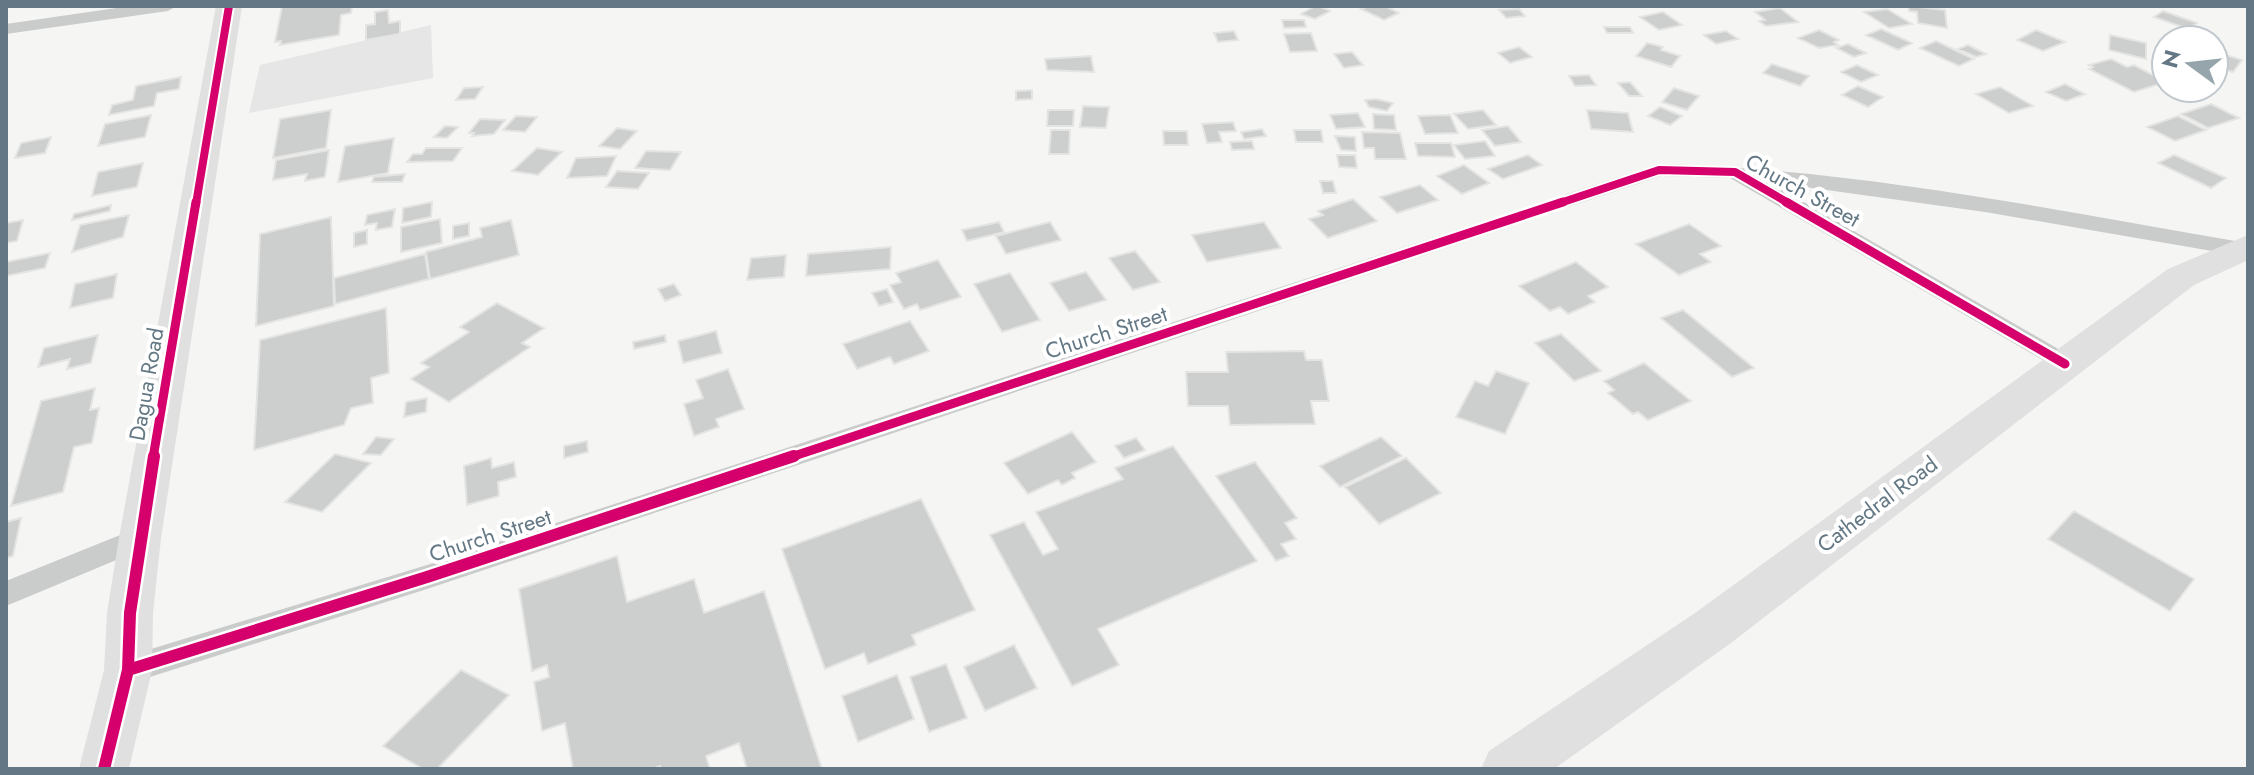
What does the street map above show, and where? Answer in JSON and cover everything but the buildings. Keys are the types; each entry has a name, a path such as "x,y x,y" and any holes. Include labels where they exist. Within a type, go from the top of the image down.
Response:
{"main road":[{"name":"Cathedral Road","path":"1509,769 1713,628 2181,277 2244,247"}],"street":[{"path":"6,29 168,6"},
{"name":"Dagua Road","path":"104,769 128,670 130,613 140,538 229,6"},
{"name":"Church Street","path":"128,670 442,572 1659,170 1735,172 2065,364"},
{"path":"1735,172 1985,205 2244,247"},
{"path":"6,594 140,538"}],"shaded area":[{"path":"431,25 433,78 249,113 260,65"}],"cycle path":[{"path":"104,769 128,670 130,613 140,538 229,6"},
{"path":"128,670 427,577 1659,170 1735,172 2065,364"}]}
